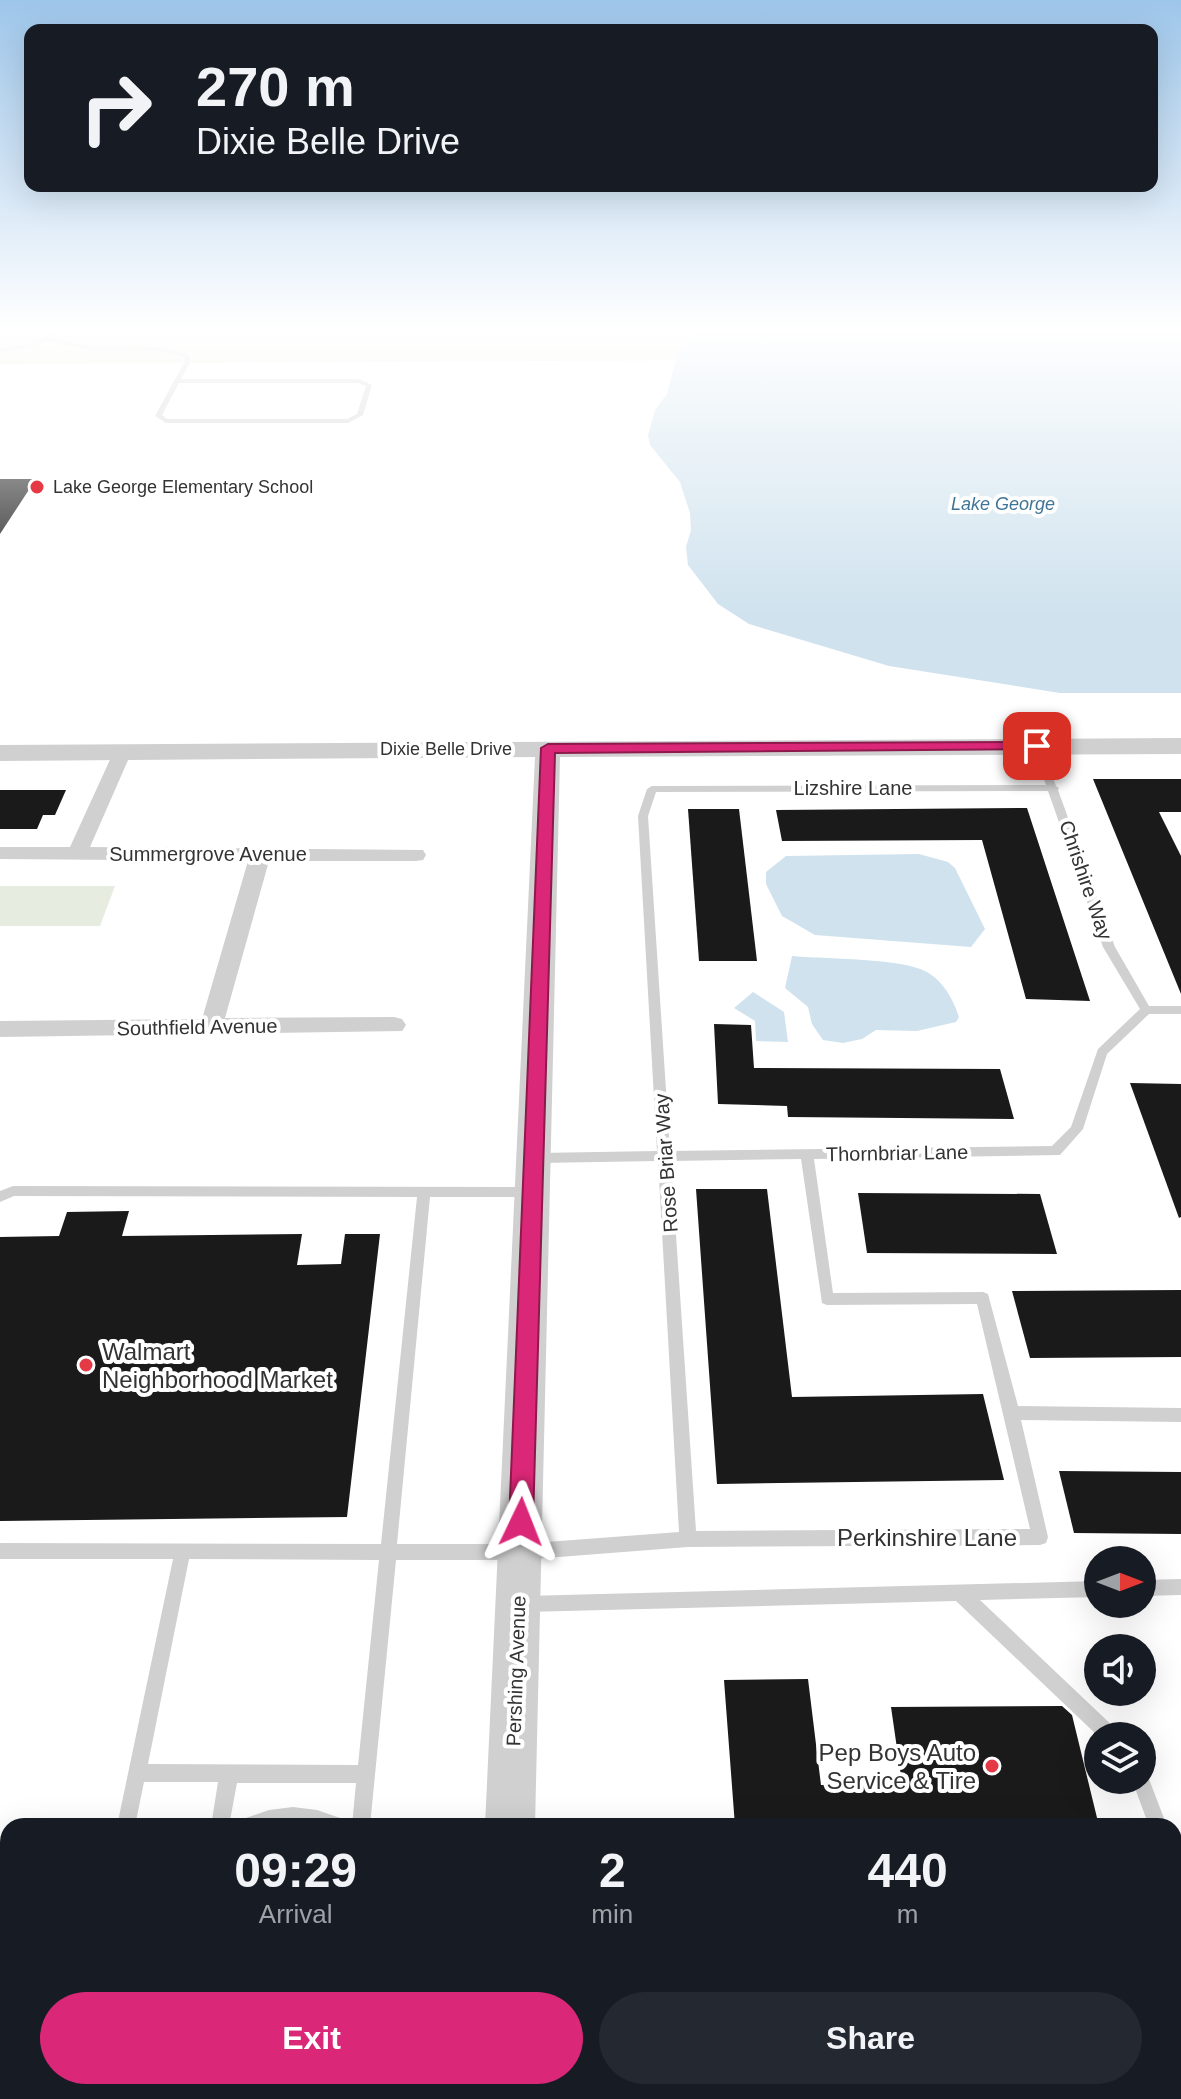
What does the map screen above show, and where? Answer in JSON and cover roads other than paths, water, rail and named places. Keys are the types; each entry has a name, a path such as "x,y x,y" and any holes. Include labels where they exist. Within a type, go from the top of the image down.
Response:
{"street":[{"name":"Dixie Belle Drive","path":"0,753 1181,746"},
{"name":"Pershing Avenue","path":"510,1818 548,748"},
{"path":"77,854 123,751"},
{"name":"Summergrove Avenue","path":"0,853 416,855"},
{"path":"211,1027 260,855"},
{"name":"Southfield Avenue","path":"0,1029 394,1025"}],"lane":[{"name":"Chrishire Way","path":"1037,746 1109,947 1146,1010"},
{"name":"Lizshire Lane","path":"652,789 1054,788"},
{"name":"Rose Briar Way","path":"652,789 643,816 688,1539"},
{"name":"Thornbriar Lane","path":"532,1158 1055,1151 1077,1129 1102,1052 1146,1010"},
{"path":"1146,1010 1181,1010"},
{"path":"807,1155 827,1299 983,1298 1012,1413 1181,1415"},
{"path":"0,1197 13,1191 531,1192"},
{"path":"362,1818 424,1192"},
{"name":"Perkinshire Lane","path":"0,1551 520,1552 688,1539 1040,1537 1012,1413"},
{"path":"128,1818 182,1553"},
{"path":"1156,1588 1181,1587"},
{"path":"518,1604 1084,1589"},
{"path":"960,1593 1096,1722"},
{"path":"137,1773 366,1774"},
{"path":"221,1818 229,1773"},
{"path":"1147,1794 1156,1818"}],"water":[{"name":"Lake George","path":"651,423 1181,423 1181,693 1060,693 889,666 749,624 718,604 688,565 686,547 691,530 690,513 680,482 650,445 648,435"},
{"path":"919,854 948,862 955,868 985,929 971,947 815,935 782,916 766,884 766,872 786,856"},
{"path":"792,956 916,967 933,976 943,986 959,1017 956,1022 917,1031 876,1030 862,1039 843,1043 823,1040 812,1024 808,1007 785,988"},
{"path":"753,992 784,1012 788,1042 756,1041 755,1021 734,1008"}],"place":[{"name":"Lake George Elementary School","path":"37,487"},
{"name":"Walmart Neighborhood Market","path":"86,1365"},
{"name":"Pep Boys Auto Service & Tire","path":"992,1766"}]}
